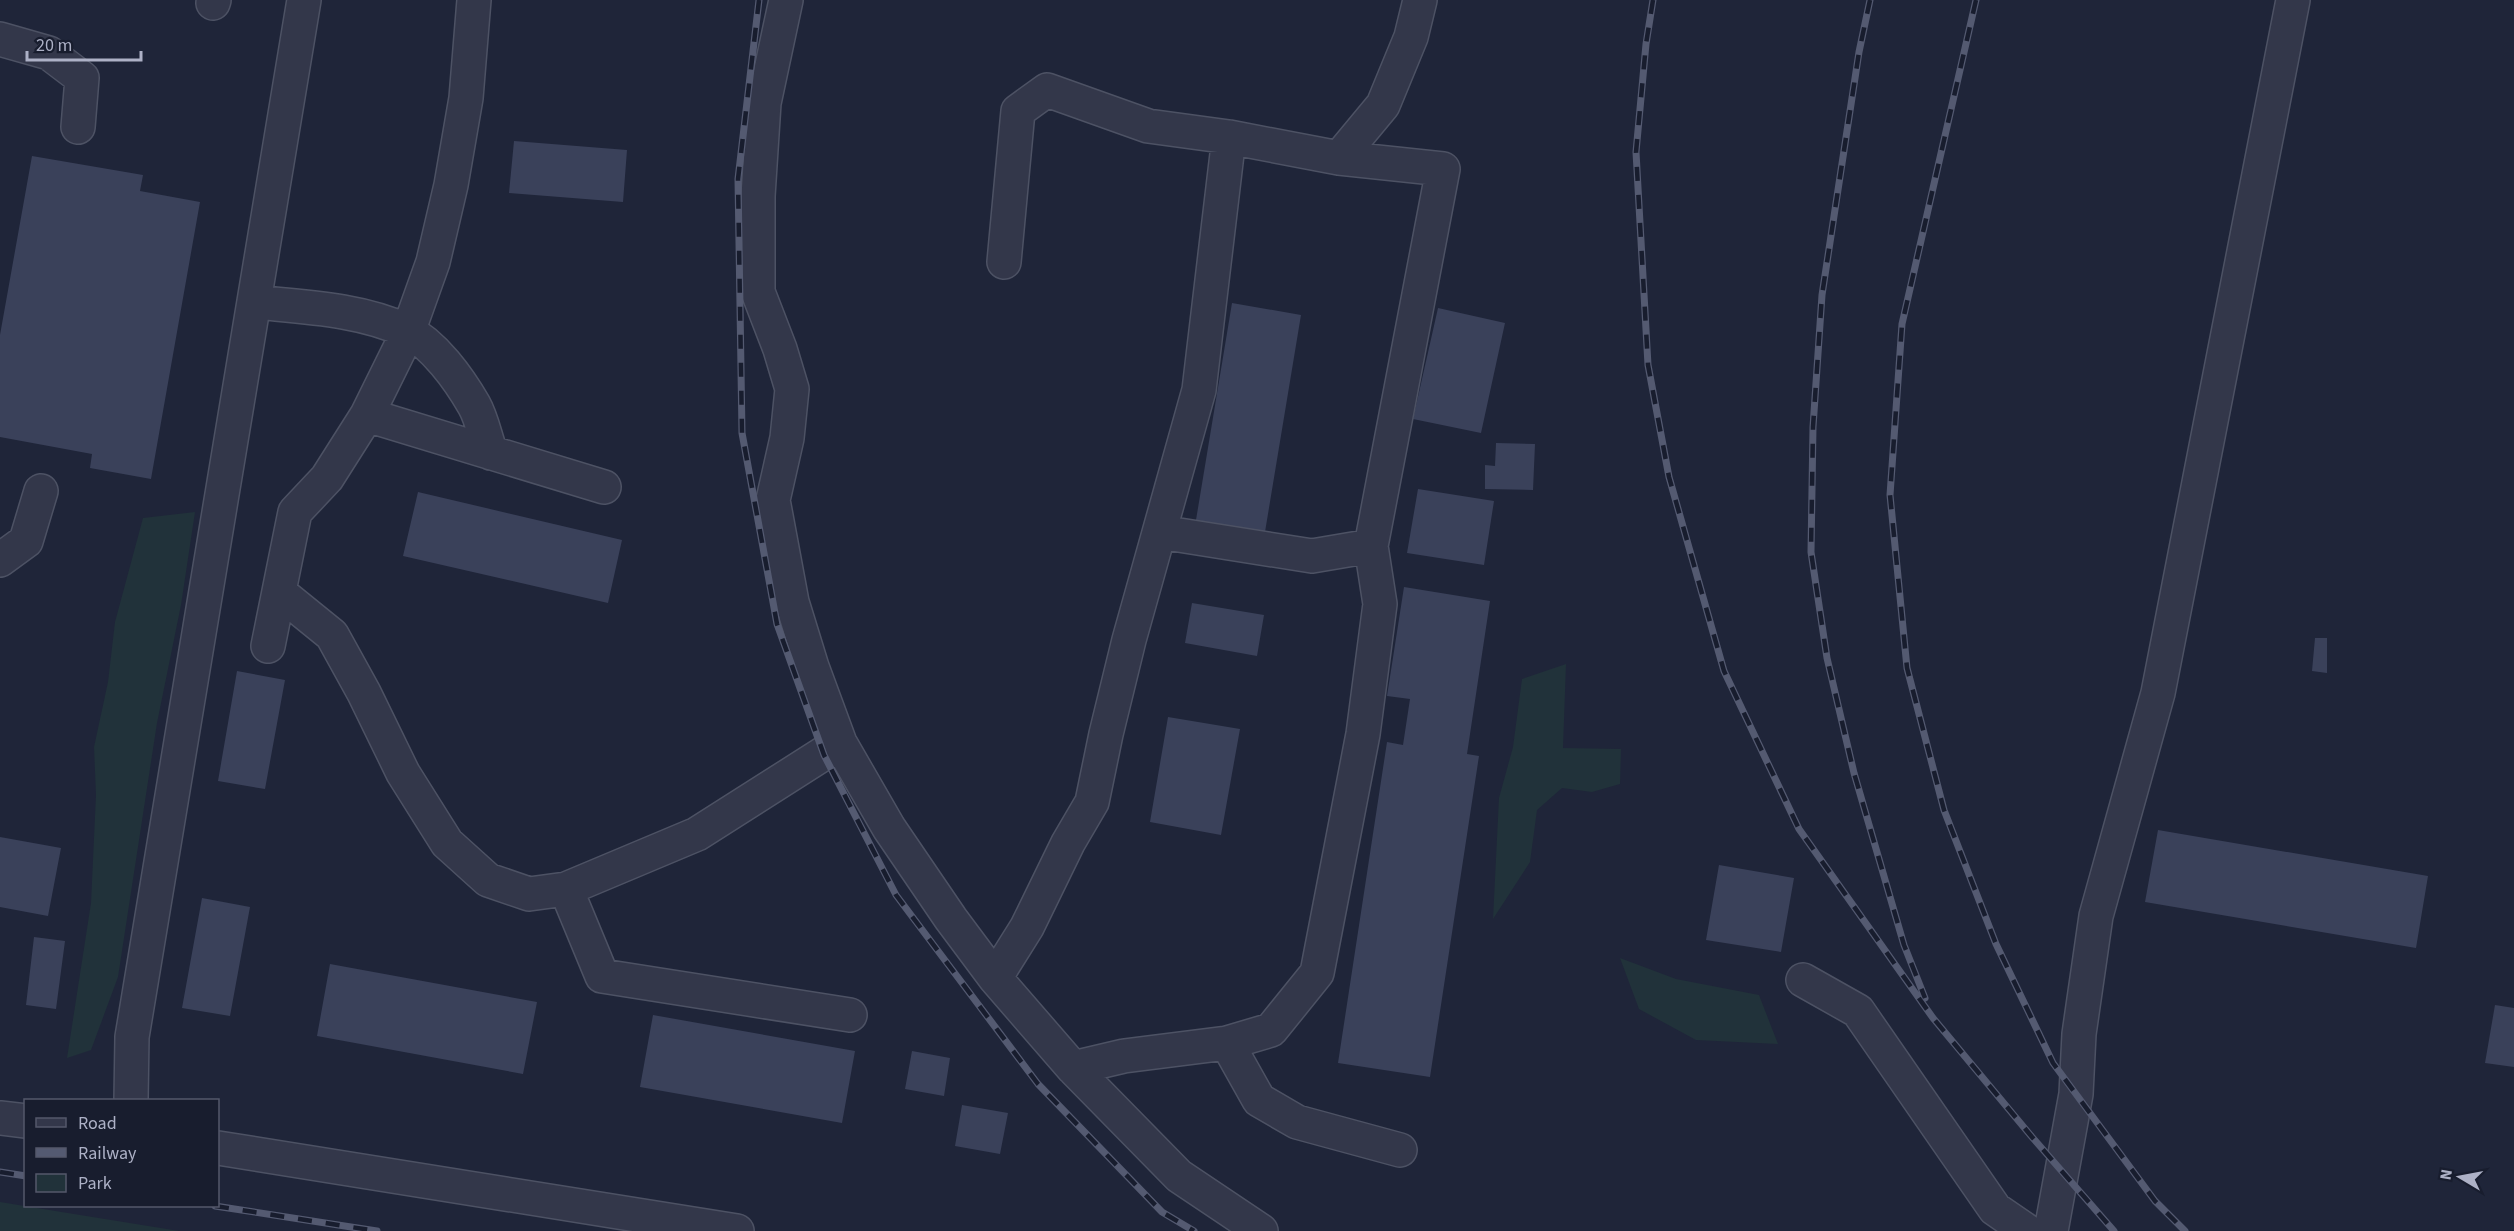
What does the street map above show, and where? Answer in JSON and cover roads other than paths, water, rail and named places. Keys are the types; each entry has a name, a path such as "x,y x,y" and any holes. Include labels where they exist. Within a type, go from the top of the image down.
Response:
{"street":[{"path":"131,1099 132,1037 304,0"},
{"path":"268,646 295,512 327,478 367,415 408,332 433,262 451,185 466,98 474,0"},
{"path":"786,0 764,103 758,196 758,292 792,388 787,438 773,500 792,602 812,667 840,743 889,828 951,919 995,978 1073,1068 1179,1176 1261,1231"},
{"path":"1339,158 1383,105 1412,37 1420,0"},
{"path":"2051,1231 2076,1094 2079,1034 2096,916 2158,693 2293,0"},
{"path":"0,39 49,53 82,78 78,127"},
{"path":"1004,262 1018,111 1047,90 1148,126 1229,137 1339,158 1443,169 1371,546 1380,604 1364,734 1317,973 1271,1030 1227,1043 1124,1056 1073,1068"},
{"path":"995,978 1027,927 1068,843 1092,802 1126,650 1199,390 1229,137"},
{"path":"254,302 333,311 371,319 408,332 445,362 475,407 491,453"},
{"path":"367,415 604,487"},
{"path":"0,560 27,541 41,491"},
{"path":"1160,532 1311,556 1371,546"},
{"path":"279,592 332,635 364,693 403,773 447,843 488,880 529,894 566,889 697,834 840,743"},
{"path":"566,889 602,976 850,1015"},
{"path":"1803,980 1858,1011 1995,1209 2027,1231"},
{"path":"1227,1043 1259,1100 1297,1122 1400,1150"},
{"path":"0,1118 24,1121"},
{"path":"219,1148 737,1231"}],"railway":[{"path":"759,0 738,179 742,433 777,624 824,755 896,895 1038,1084 1162,1212 1194,1231"},
{"path":"1653,0 1646,44 1636,152 1648,365 1669,477 1724,671 1799,829 1933,1018 2114,1231"},
{"path":"1870,0 1859,52 1822,295 1813,427 1811,552 1827,658 1854,773 1904,945 1925,998"},
{"path":"1976,0 1902,324 1890,495 1907,668 1944,810 1996,944 2053,1063 2155,1201 2185,1231"},
{"path":"0,1172 24,1176"},
{"path":"219,1207 377,1231"}]}
